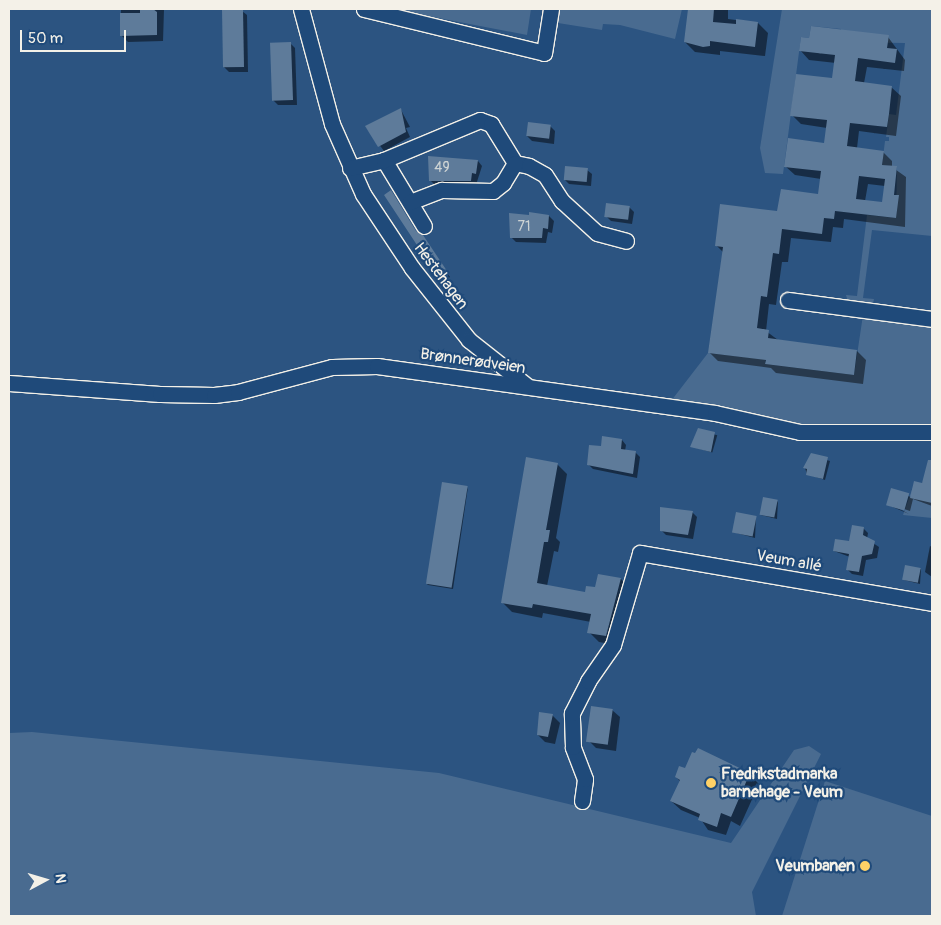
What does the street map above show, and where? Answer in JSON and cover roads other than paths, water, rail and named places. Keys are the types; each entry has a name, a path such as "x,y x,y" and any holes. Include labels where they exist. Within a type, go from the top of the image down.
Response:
{"street":[{"name":"Hestehagen","path":"301,9 332,124 350,168 380,222 445,312 475,346 527,386"},
{"path":"364,9 544,53 551,9"},
{"path":"350,168 384,160 480,120 491,124 515,163 530,166 545,175 562,201 597,232 626,241"},
{"name":"Hestehagen","path":"384,160 424,226"},
{"path":"410,202 442,190 493,191 503,183 515,163"},
{"path":"788,300 932,319"},
{"name":"Brønnerødveien","path":"9,383 160,394 214,395 238,392 313,370 352,365 527,386 715,413 800,432 932,432"},
{"name":"Veum allé","path":"582,801 585,779 573,747 572,713 588,681 613,645 640,553 932,603"}],"place":[{"name":"Fredrikstadmarka barnehage - Veum","path":"711,783"},
{"name":"Veumbanen","path":"865,866"}]}
